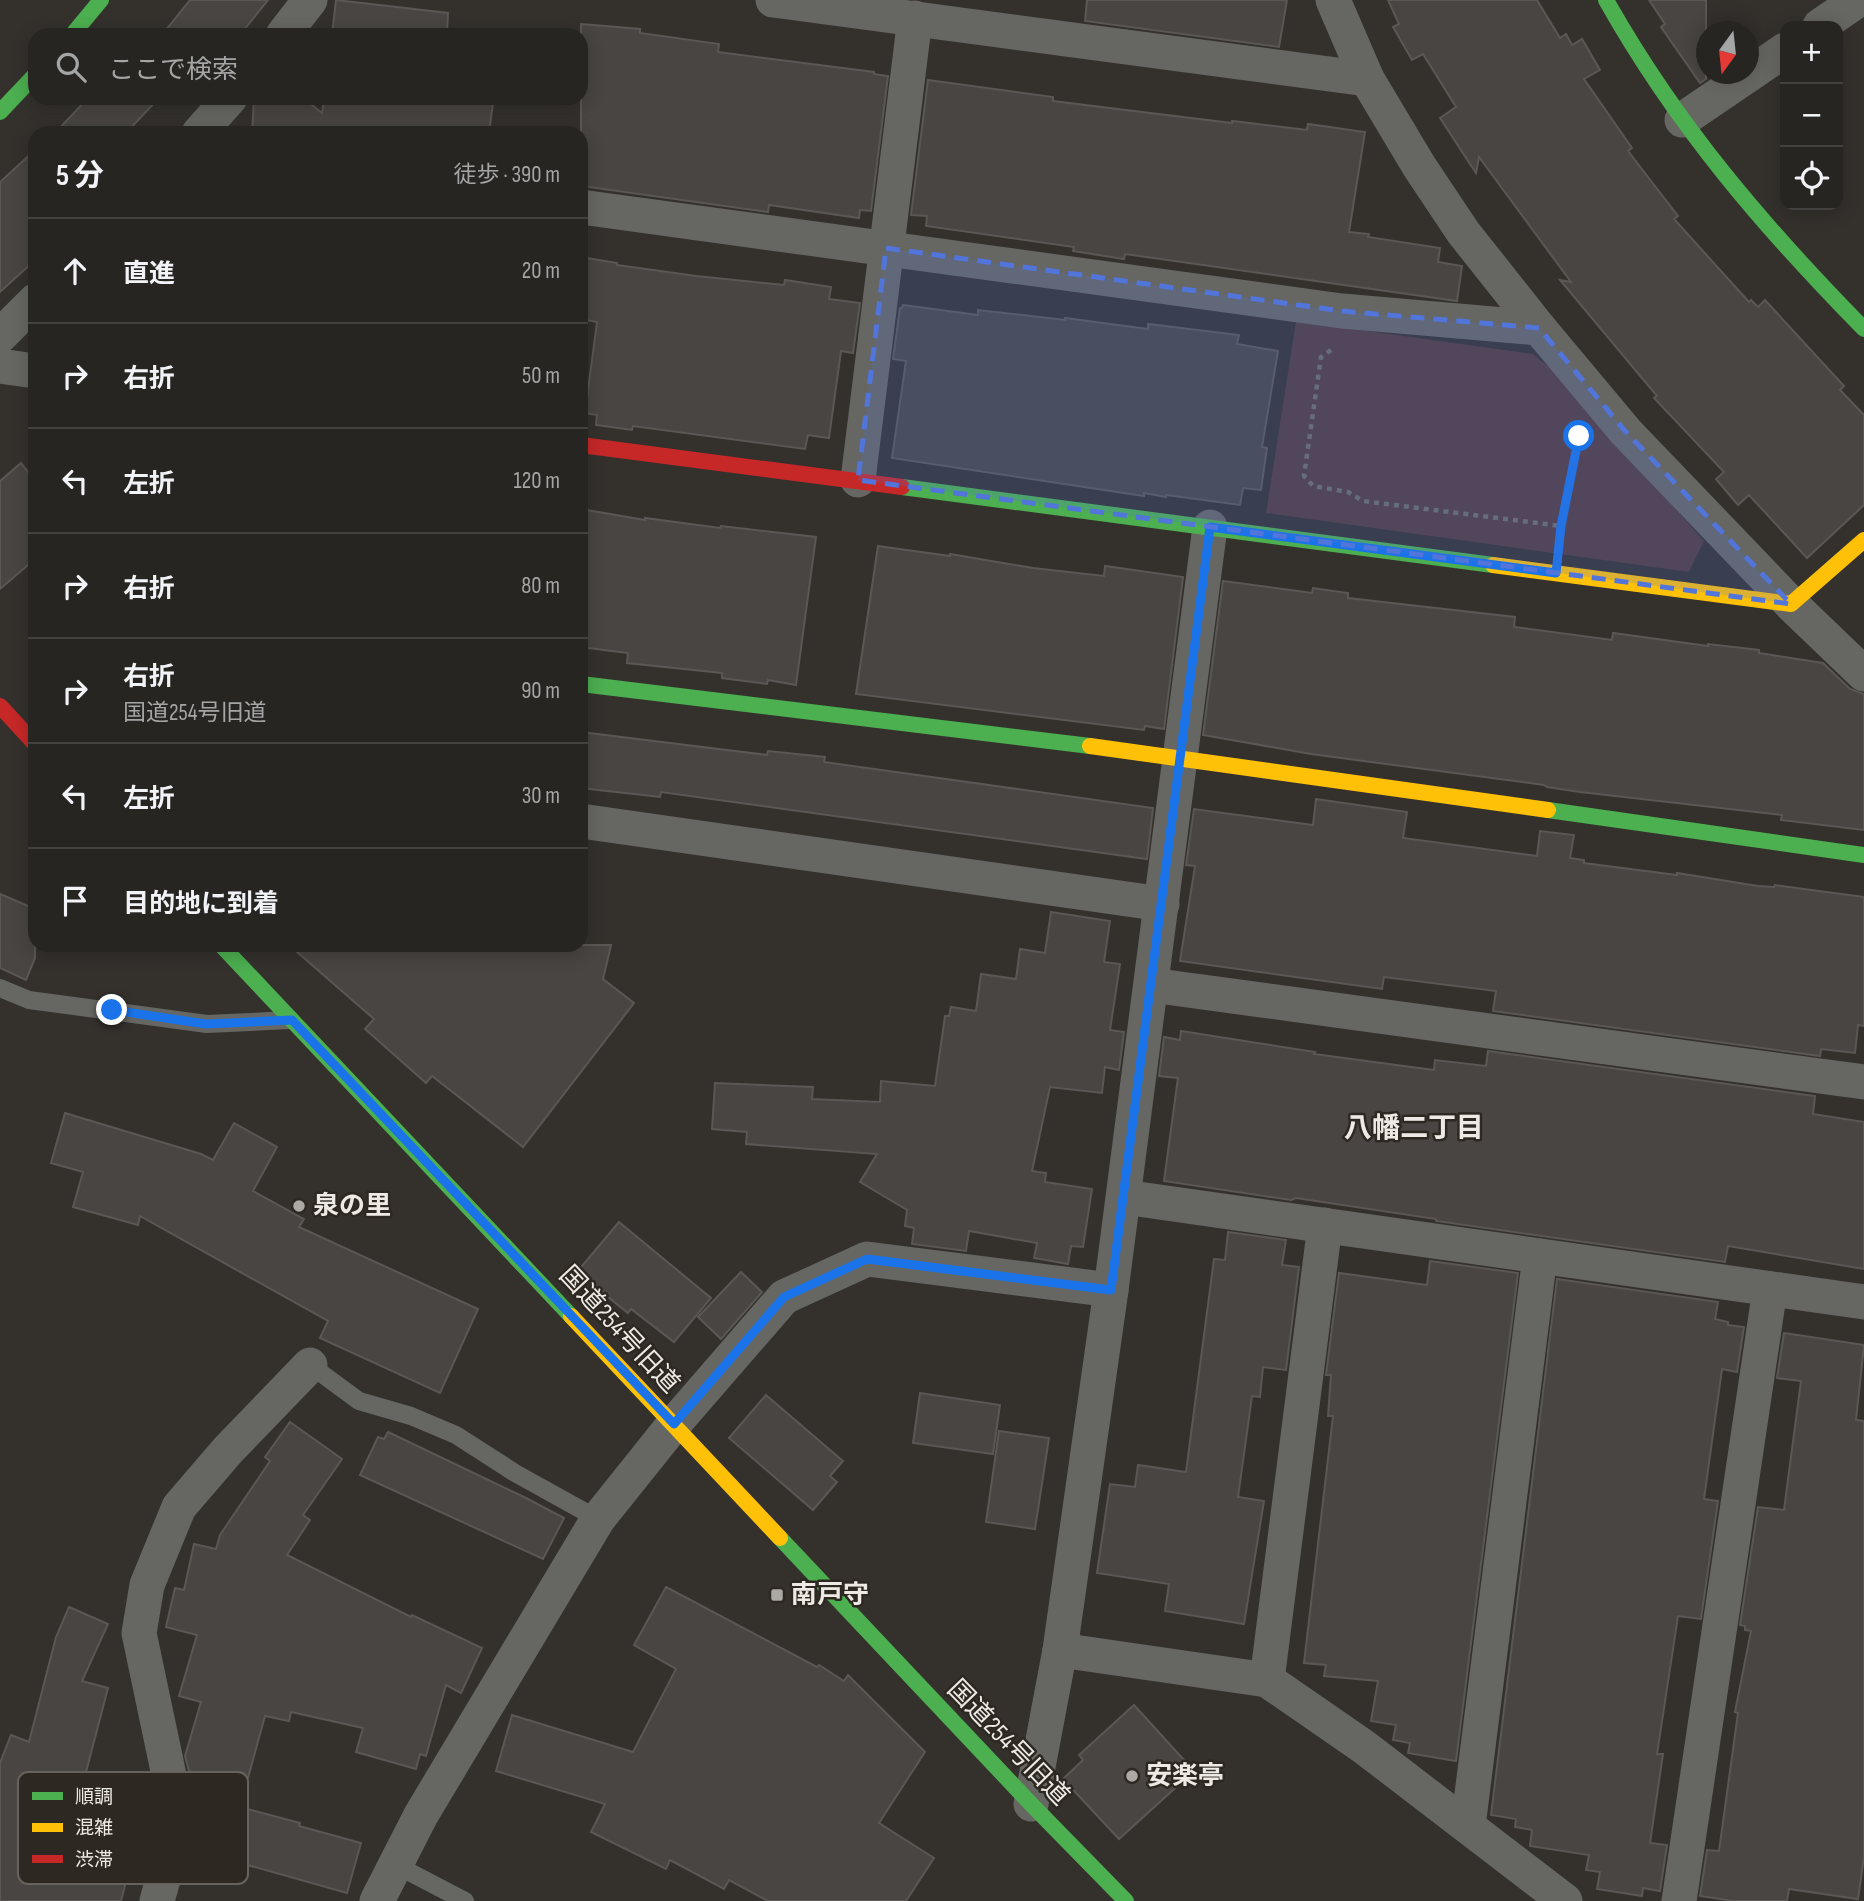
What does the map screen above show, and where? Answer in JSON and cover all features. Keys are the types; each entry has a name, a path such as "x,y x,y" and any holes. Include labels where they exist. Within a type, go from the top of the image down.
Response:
{"street":[{"path":"78,28 101,0"},
{"path":"288,28 310,0"},
{"path":"773,0 1367,79"},
{"path":"1332,0 1367,79 1419,166 1464,232 1539,328 1626,432 1791,604 1864,674"},
{"path":"1606,0 1629,45 1682,120 1756,215 1864,329"},
{"path":"1827,21 1858,0"},
{"path":"858,480 915,18"},
{"path":"1682,120 1780,53"},
{"path":"0,112 28,82"},
{"path":"205,126 224,105"},
{"path":"588,208 1342,311 1539,328"},
{"path":"0,336 28,308"},
{"path":"0,366 28,369"},
{"path":"588,446 1791,604 1864,540"},
{"path":"1031,1804 1060,1650 1111,1290 1210,527"},
{"path":"588,685 1181,757 1864,855"},
{"path":"0,706 28,736"},
{"path":"588,822 1162,904"},
{"name":"国道254号旧道","path":"228,952 1031,1804 1107,1893"},
{"path":"1151,985 1864,1082"},
{"path":"1124,1196 1864,1302"},
{"path":"1267,1680 1325,1225"},
{"path":"1468,1826 1540,1256"},
{"path":"377,1901 394,1864 598,1519 674,1424 784,1297 867,1259 1111,1290"},
{"path":"1679,1901 1770,1289"},
{"path":"168,1772 139,1633 147,1585 179,1507 228,1450 310,1365"},
{"path":"1060,1650 1267,1680 1364,1747 1565,1901"},
{"path":"157,1901 162,1884"}],"lane":[{"path":"0,988 29,1000 206,1024 292,1020"},
{"path":"310,1365 359,1401 411,1416 456,1435 515,1473 598,1519"},
{"path":"394,1864 465,1901"}],"path":[{"path":"1338,344 1321,357 1304,476 1313,486 1348,492 1363,502 1561,526"},
{"path":"1556,573 1561,526 1579,436"}],"highlighted area":[{"path":"886,248 1342,311 1539,328 1626,432 1791,604 1556,573 858,480"}],"shaded area":[{"path":"1296,321 1533,354 1548,366 1704,541 1689,572 1266,513"}],"building":[{"path":"190,0 268,0 246,28 168,28"},
{"path":"336,0 448,13 447,28 333,28"},
{"path":"1087,0 1287,0 1279,47 1085,21"},
{"path":"1388,0 1537,0 1560,38 1566,34 1572,45 1582,39 1600,70 1584,79 1632,148 1628,151 1678,216 1674,219 1749,302 1751,300 1758,307 1765,300 1844,386 1840,390 1864,415 1864,505 1807,558 1749,495 1738,505 1716,479 1724,472 1654,398 1657,396 1560,280 1571,282 1479,157 1476,173 1440,118 1456,107 1423,54 1412,60 1393,27 1399,24"},
{"path":"1649,0 1706,0 1706,21 1696,21 1696,77 1661,27 1665,24"},
{"path":"581,24 640,29 640,33 719,44 718,52 888,76 871,211 860,210 859,218 769,205 768,212 588,187 588,126 581,126 581,105 588,105 588,28 581,28"},
{"path":"928,80 1053,97 1053,101 1232,123 1307,130 1308,124 1365,132 1349,232 1440,248 1438,262 1462,266 1457,301 1125,254 1124,259 1073,251 1074,247 926,226 927,216 911,215"},
{"path":"81,105 152,105 133,126 62,126"},
{"path":"254,105 312,105 322,113 323,105 493,105 490,126 252,126"},
{"path":"28,156 28,266 0,292 0,182"},
{"path":"588,258 696,276 784,285 785,280 831,287 829,299 860,303 853,353 841,351 829,438 808,435 805,449 633,426 632,430 596,425 597,415 588,414 588,390 597,322 588,320"},
{"path":"903,305 978,315 978,310 1148,329 1148,324 1239,335 1237,344 1278,351 1262,447 1267,448 1261,490 1243,488 1240,505 1166,495 1144,493 1144,496 892,458 906,361 893,359 900,308"},
{"path":"21,463 28,472 28,565 0,589 0,481"},
{"path":"588,510 645,520 816,537 796,685 768,680 767,684 722,678 722,673 627,663 628,653 588,648"},
{"path":"878,546 1104,576 1105,566 1183,577 1164,729 1145,726 1144,730 856,694"},
{"path":"1223,581 1312,593 1313,588 1348,593 1348,598 1515,617 1514,627 1612,640 1613,633 1708,644 1759,650 1759,653 1823,663 1850,689 1864,694 1864,830 1781,820 1782,815 1580,792 1311,754 1203,735"},
{"path":"588,733 767,755 768,751 825,757 824,762 1153,808 1147,859 661,792 660,797 588,789"},
{"path":"1316,799 1407,812 1403,838 1537,856 1540,831 1574,835 1570,858 1584,860 1584,863 1864,897 1864,1026 1858,1025 1855,1053 1821,1049 1820,1056 1493,1011 1496,991 1384,977 1382,989 1180,961 1195,866 1186,865 1194,809 1313,825"},
{"path":"0,894 28,906 28,952 35,952 35,958 26,980 0,968"},
{"path":"1051,912 1110,921 1104,962 1120,964 1110,1030 1124,1032 1119,1070 1105,1067 1102,1093 1050,1087 1032,1171 1046,1173 1045,1182 1092,1189 1083,1247 1071,1246 1068,1264 1034,1258 1037,1243 969,1231 966,1251 912,1244 914,1228 905,1226 907,1210 860,1182 877,1154 746,1144 747,1132 712,1129 715,1083 813,1087 812,1099 880,1102 881,1081 935,1086 945,1016 949,1016 951,1007 976,1011 981,974 1016,979 1020,949 1045,953"},
{"path":"588,945 611,945 603,979 634,1003 523,1147 432,1076 426,1083 365,1029 374,1019 297,952 588,952"},
{"path":"1181,1031 1315,1052 1314,1054 1434,1070 1435,1060 1486,1066 1488,1051 1815,1096 1813,1114 1864,1122 1864,1269 1728,1246 1725,1262 1164,1181 1178,1078 1159,1076 1164,1037 1180,1040"},
{"path":"65,1113 213,1160 234,1123 277,1147 253,1191 304,1219 299,1227 478,1309 440,1393 320,1338 328,1321 140,1216 138,1225 73,1207 83,1172 51,1163"},
{"path":"619,1222 711,1298 674,1342 631,1309 628,1313 577,1272"},
{"path":"1228,1232 1286,1240 1282,1265 1299,1267 1286,1370 1263,1367 1260,1397 1252,1396 1238,1497 1264,1501 1244,1624 1165,1611 1169,1584 1097,1573 1110,1484 1135,1487 1138,1465 1186,1472 1214,1259 1225,1260"},
{"path":"1430,1261 1518,1273 1456,1761 1408,1753 1410,1743 1393,1740 1396,1725 1371,1721 1378,1681 1324,1676 1326,1665 1304,1663 1333,1416 1328,1416 1331,1375 1326,1375 1339,1273 1427,1285"},
{"path":"741,1272 762,1292 721,1339 698,1317"},
{"path":"1557,1279 1718,1302 1715,1319 1728,1322 1728,1325 1744,1327 1737,1372 1722,1369 1704,1499 1718,1501 1701,1619 1678,1616 1657,1754 1663,1754 1650,1843 1667,1845 1660,1891 1643,1888 1642,1896 1597,1889 1600,1872 1586,1870 1589,1855 1530,1846 1532,1830 1515,1827 1516,1819 1491,1815"},
{"path":"1784,1333 1864,1345 1856,1420 1864,1421 1864,1857 1858,1899 1789,1889 1787,1901 1733,1901 1700,1896 1707,1850 1719,1851 1738,1713 1735,1712 1751,1631 1740,1625 1758,1507 1784,1510 1801,1381 1777,1378"},
{"path":"920,1393 1000,1405 993,1454 913,1443"},
{"path":"766,1395 843,1461 830,1476 837,1482 813,1510 729,1438"},
{"path":"290,1422 342,1459 303,1515 310,1520 287,1555 411,1617 412,1615 482,1648 461,1693 446,1685 426,1756 420,1754 416,1769 356,1752 363,1728 291,1712 289,1721 265,1716 248,1778 248,1772 189,1771 185,1756 201,1702 179,1696 197,1635 166,1627 175,1588 184,1590 194,1544 216,1549 220,1535 270,1461 265,1457"},
{"path":"999,1431 1049,1438 1035,1529 986,1522"},
{"path":"388,1432 564,1518 543,1559 360,1475 378,1437 384,1439"},
{"path":"666,1587 817,1667 819,1665 844,1681 848,1675 925,1752 879,1823 934,1858 906,1901 768,1901 729,1880 724,1889 670,1860 666,1869 591,1832 605,1804 496,1771 512,1715 633,1752 676,1669 634,1645"},
{"path":"69,1607 108,1624 82,1681 108,1688 86,1772 18,1772 18,1884 125,1884 121,1901 0,1901 0,1763 11,1735 29,1742 56,1637"},
{"path":"1134,1705 1194,1771 1119,1839 1063,1779 1083,1760 1079,1755"},
{"path":"248,1809 361,1843 347,1893 248,1865"}],"traffic: fast":[{"path":"78,28 101,0"},
{"path":"1606,0 1662,90 1724,173 1791,252 1864,329"},
{"path":"0,112 28,82"},
{"path":"902,487 1493,565"},
{"path":"588,685 1090,746"},
{"path":"1548,810 1864,855"},
{"path":"228,952 571,1316"},
{"path":"780,1538 1126,1901"}],"traffic: slow":[{"path":"1493,565 1791,604 1864,540"},
{"path":"1090,746 1548,810"},
{"path":"571,1316 780,1538"}],"traffic: jam":[{"path":"588,446 902,487"},
{"path":"0,706 28,736"}],"place":[{"name":"泉の里","path":"299,1206"},
{"name":"南戸守","path":"777,1595"},
{"name":"安楽亭","path":"1132,1776"}],"district":[{"name":"八幡二丁目","path":"1414,1128"}],"route":[{"path":"112,1010 206,1024 292,1020 674,1424 784,1297 867,1259 1111,1290 1210,527 1556,573 1561,526 1579,436"}]}
